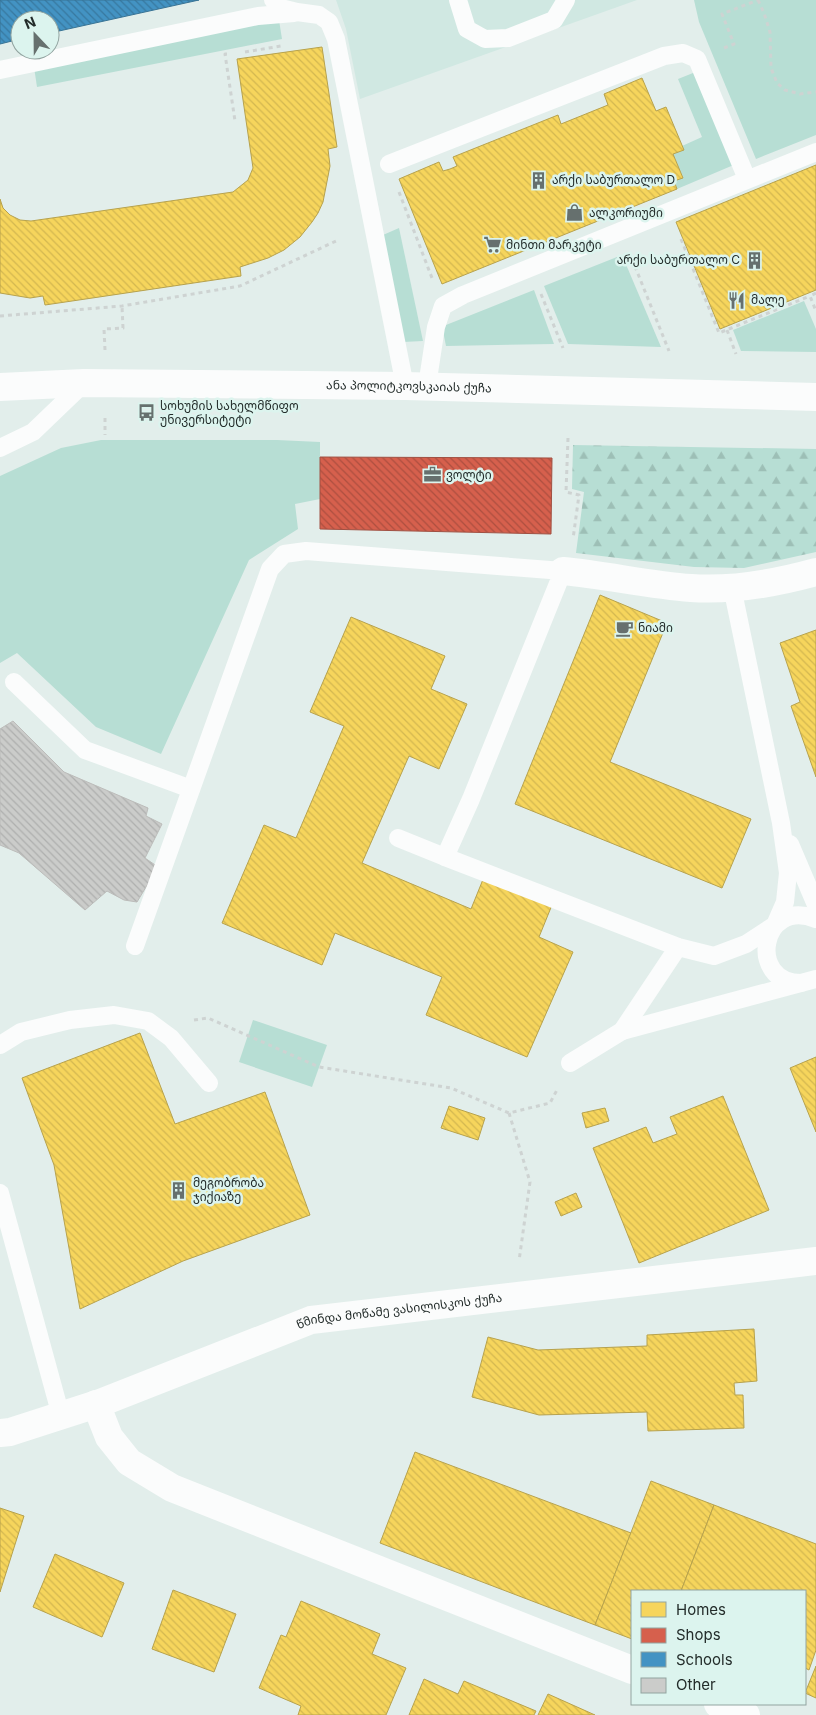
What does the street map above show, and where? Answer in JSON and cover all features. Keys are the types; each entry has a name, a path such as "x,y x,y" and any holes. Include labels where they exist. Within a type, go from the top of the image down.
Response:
{"street":[{"name":"ანა პოლიტკოვსკაიას ქუჩა","path":"0,387 84,384 416,386 816,397"},
{"path":"566,571 692,588 732,587 792,578 816,572"},
{"name":"წმინდა მოწამე ვასილისკოს ქუჩა","path":"0,1433 10,1432 96,1404 311,1320 816,1261"},
{"path":"96,1404 109,1437 129,1462 172,1488 631,1670"},
{"path":"721,1705 746,1715"}],"lane":[{"path":"274,0 281,8 319,15 330,22 336,39 416,386"},
{"path":"458,0 467,29 485,39 508,38 554,20 566,0"},
{"path":"0,70 258,16 298,12"},
{"path":"389,164 664,56 683,53 697,59 747,179"},
{"path":"416,386 443,306 463,295 816,152"},
{"path":"0,448 33,432 84,384"},
{"path":"135,946 270,569 284,554 306,551 566,571 472,799 445,857"},
{"path":"732,587 781,823 788,874 785,902 769,934 766,945 766,957 778,975 788,981 799,983 814,980"},
{"path":"14,682 85,750 191,790"},
{"path":"781,823 816,905"},
{"path":"398,838 678,947 714,956 746,944 784,918 806,915 816,919"},
{"path":"622,1031 678,947"},
{"path":"570,1063 622,1031 814,980"},
{"path":"0,1044 21,1032 70,1020 114,1015 148,1021 171,1038 209,1083"},
{"path":"0,1193 61,1416"}],"path":[{"path":"719,50 734,44 722,14 758,0 770,32 771,68 777,82 785,90 800,94 816,92"},
{"path":"225,54 235,121"},
{"path":"408,216 432,280"},
{"path":"620,231 670,351"},
{"path":"0,316 122,306 240,286 336,241"},
{"path":"686,251 719,333 816,293"},
{"path":"530,268 563,348"},
{"path":"810,296 816,311"},
{"path":"105,348 104,329 123,328 122,306"},
{"path":"727,330 736,354"},
{"path":"105,413 105,435"},
{"path":"566,571 579,495 566,492 568,438"},
{"path":"171,1038 190,1021 208,1018 319,1067 451,1088 509,1113 550,1103 570,1063"},
{"path":"509,1113 530,1182 519,1252 516,1297"}],"shaded area":[{"path":"336,0 637,0 360,99 346,29"}],"green space":[{"path":"694,0 816,0 816,135 756,159 699,22"},
{"path":"279,20 282,39 37,87 34,67"},
{"path":"698,71 736,164 677,189 674,181 683,178 673,154 683,150 682,146 702,137 678,79"},
{"path":"399,228 423,341 403,342 383,235"},
{"path":"622,255 661,347 568,344 544,286"},
{"path":"534,290 554,344 446,346 443,331 446,325"},
{"path":"804,301 816,329 816,352 741,351 733,330"},
{"path":"101,440 277,440 320,442 320,499 295,504 298,529 249,560 161,754 96,727 17,653 0,663 0,476 61,448"},
{"path":"573,445 816,449 816,552 744,568 694,567 576,553 584,492 572,489"},
{"path":"253,1020 327,1045 312,1087 239,1062"}],"building: Homes":[{"path":"322,47 337,147 328,149 330,166 323,202 318,213 300,237 284,250 268,258 240,267 241,276 45,305 43,296 30,298 0,293 0,199 3,208 10,215 20,220 31,221 233,192 248,180 253,168 237,59"},
{"name":"არქი საბურთალო D","path":"642,78 656,111 666,107 684,150 673,154 683,178 674,181 677,189 442,284 399,179 439,162 443,171 450,169 457,166 453,157 558,115 561,124 608,105 604,94"},
{"name":"არქი საბურთალო C","path":"816,165 816,290 720,329 676,222"},
{"path":"600,595 667,623 610,762 751,819 722,888 515,804"},
{"path":"351,617 445,656 431,689 467,704 439,769 409,756 362,863 471,909 484,877 552,905 539,937 573,952 527,1057 426,1015 442,977 335,933 322,965 222,923 264,825 296,838 344,726 310,712"},
{"path":"816,630 816,777 791,706 800,702 780,643"},
{"name":"მეგობრობა ჯიქიაზე","path":"140,1033 175,1124 265,1092 310,1215 183,1261 80,1309 54,1165 22,1078"},
{"path":"816,1057 816,1132 790,1068"},
{"path":"723,1096 769,1210 639,1263 593,1148 646,1127 653,1143 677,1134 670,1117"},
{"path":"449,1106 485,1118 478,1140 441,1128"},
{"path":"605,1108 609,1121 586,1128 582,1113"},
{"path":"576,1193 582,1207 561,1216 555,1202"},
{"path":"754,1329 757,1381 734,1383 735,1395 743,1395 744,1428 648,1431 647,1412 539,1415 472,1397 488,1337 538,1350 647,1346 647,1335"},
{"path":"415,1452 631,1533 595,1625 380,1543"},
{"path":"651,1481 714,1505 681,1590 631,1590 631,1639 595,1625"},
{"path":"714,1505 816,1544 816,1650 809,1670 806,1668 806,1590 681,1590"},
{"path":"0,1508 24,1516 0,1592"},
{"path":"55,1554 124,1583 102,1637 33,1607"},
{"path":"173,1590 236,1614 214,1672 152,1649"},
{"path":"301,1601 380,1634 372,1654 406,1668 386,1715 298,1715 301,1706 259,1688 281,1635 286,1637"},
{"path":"816,1666 816,1698 806,1693"},
{"path":"424,1679 458,1694 464,1681 536,1711 534,1715 409,1715"},
{"path":"548,1694 595,1715 538,1715"}],"building: Shops":[{"path":"320,457 552,458 551,534 320,529"}],"building: Schools":[{"path":"0,0 199,0 60,31 60,10 10,10 10,42 0,44"}],"building: Other":[{"path":"13,721 64,772 148,808 146,816 162,824 145,858 158,867 137,902 124,900 107,891 85,910 19,853 0,845 0,729"}],"place":[{"name":"არქი საბურთალო D","path":"538,180"},
{"name":"ალკორიუმი","path":"575,213"},
{"name":"მინთი მარკეტი","path":"492,245"},
{"name":"არქი საბურთალო C","path":"754,260"},
{"name":"მალე","path":"737,300"},
{"name":"სოხუმის სახელმწიფო უნივერსიტეტი","path":"146,413"},
{"name":"ვოლტი","path":"432,475"},
{"name":"ნიამი","path":"624,628"},
{"name":"მეგობრობა ჯიქიაზე","path":"179,1190"}]}
